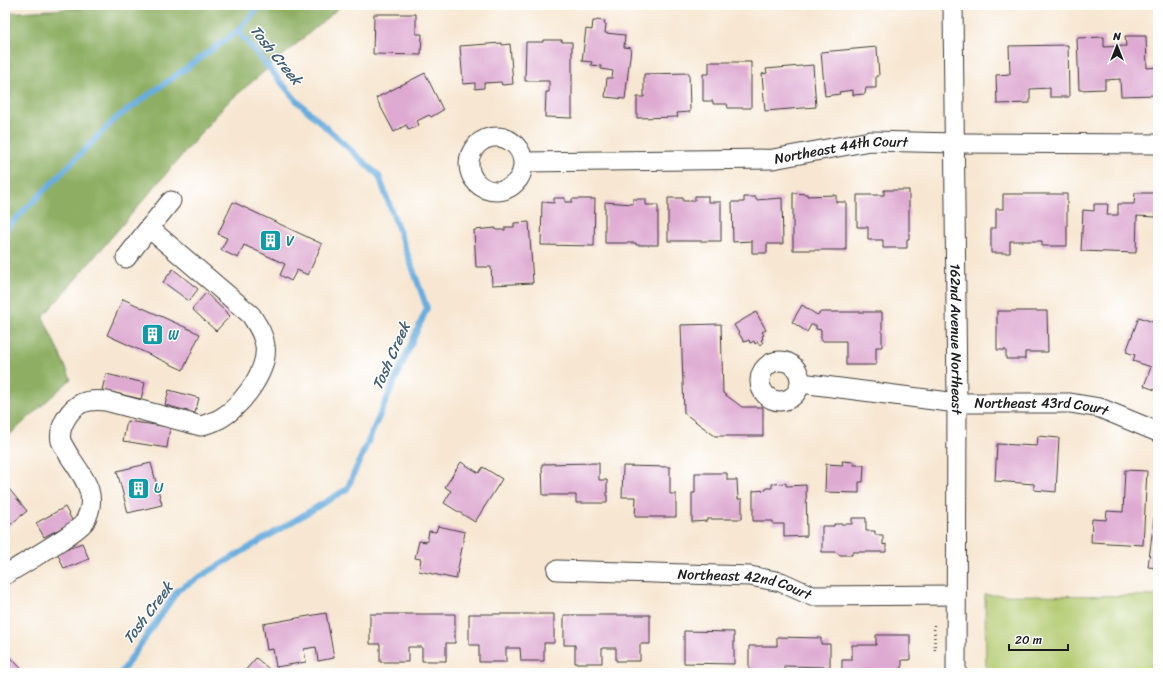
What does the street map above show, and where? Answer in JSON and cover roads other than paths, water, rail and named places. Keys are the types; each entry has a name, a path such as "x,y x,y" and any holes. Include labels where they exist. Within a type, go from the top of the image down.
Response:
{"street":[{"name":"162nd Avenue Northeast","path":"953,5 957,403 956,673"},
{"name":"Northeast 44th Court","path":"524,162 773,160 870,141 1158,144"},
{"path":"126,258 172,201"},
{"path":"5,575 74,531 85,522 90,508 91,498 88,484 61,440 62,426 70,413 81,404 95,400 106,401 201,426 216,421 230,412 244,398 256,382 263,366 266,347 262,333 251,315 149,228"},
{"name":"Northeast 43rd Court","path":"801,383 957,403 1070,403 1100,408 1158,432"},
{"name":"Northeast 42nd Court","path":"557,570 750,576 781,582 812,596 956,595"}],"waterway":[{"name":"Tosh Creek","path":"121,673 178,590 347,489 427,308 379,176 296,100 238,31 261,5"},
{"path":"5,230 115,119 238,31"}],"place":[{"name":"V","path":"270,241"},
{"name":"W","path":"153,335"},
{"name":"U","path":"139,488"}]}
